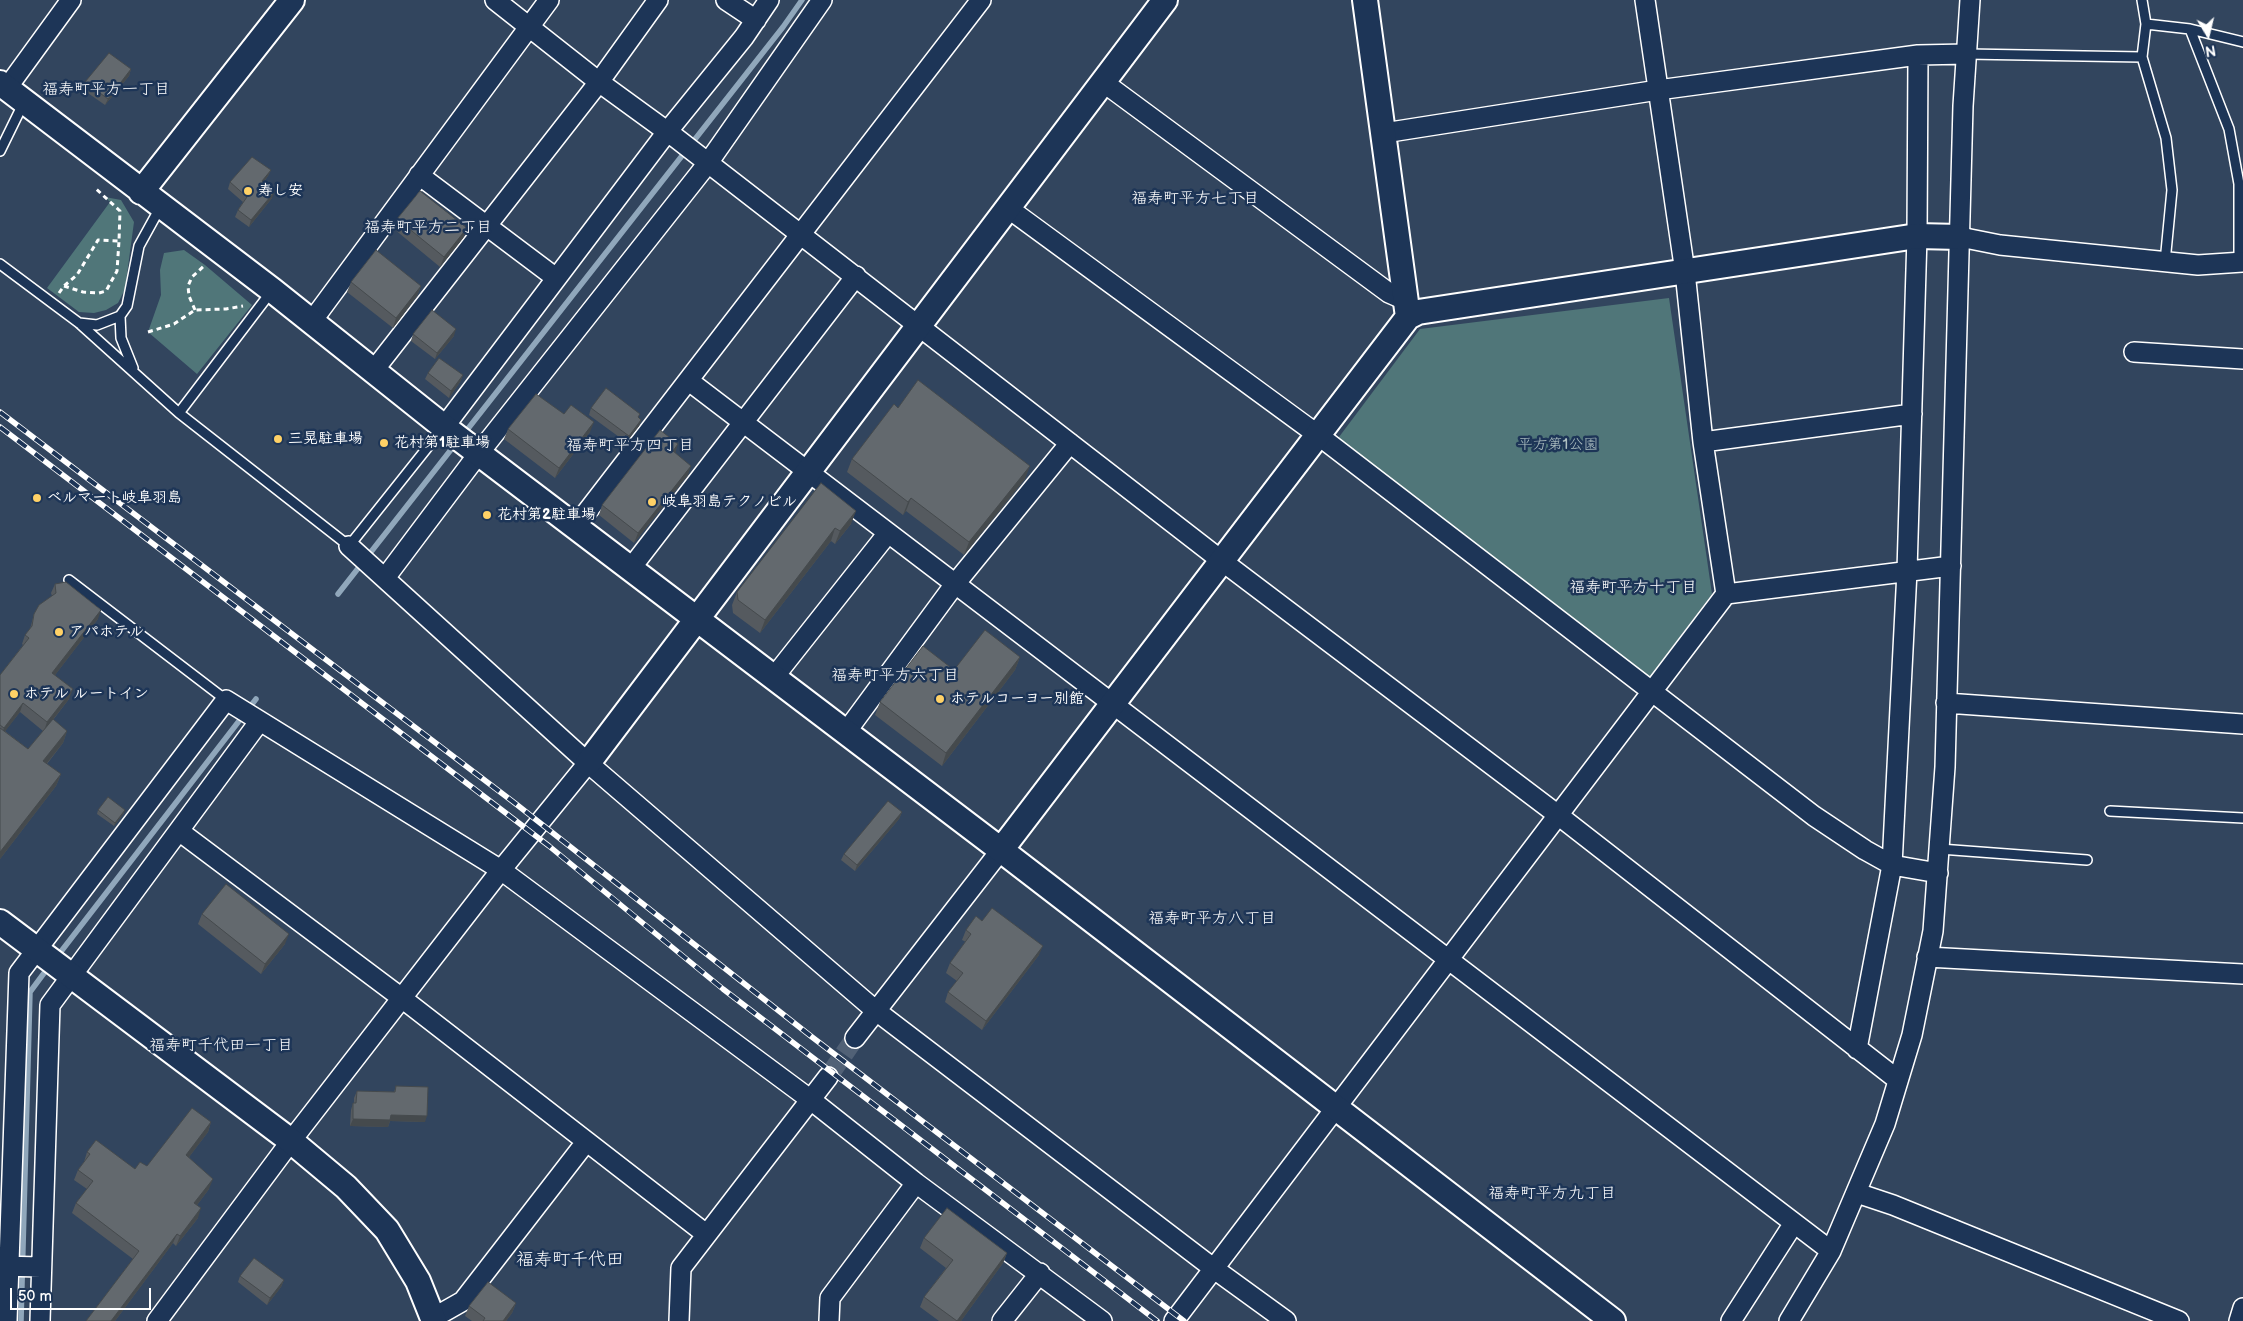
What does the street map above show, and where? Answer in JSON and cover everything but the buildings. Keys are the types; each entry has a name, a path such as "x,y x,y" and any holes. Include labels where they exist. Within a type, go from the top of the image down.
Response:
{"street":[{"path":"71,0 10,91 272,290 460,439 1002,850 1613,1321"},
{"path":"141,192 292,0"},
{"path":"495,0 599,82 856,276 1222,561 1558,815 1898,1080"},
{"path":"312,321 549,0"},
{"path":"374,370 599,82 658,0"},
{"path":"726,0 756,20"},
{"path":"379,572 556,278 671,135 769,0"},
{"path":"460,439 703,159 822,0"},
{"path":"576,526 802,235 980,0"},
{"path":"157,1321 291,1141 403,999 501,870 588,763 1165,0"},
{"path":"856,1038 875,1010 1002,850 1318,435 1406,308 1366,0"},
{"path":"1174,1321 1726,594 1704,442 1686,272 1645,0"},
{"path":"1789,1321 1831,1251 1885,1124 1912,1035 1927,957 1938,873 1946,767 1946,703 1963,106 1970,0"},
{"path":"1384,133 1658,90 1918,55 1967,54"},
{"path":"1858,1049 1892,865 1907,571 1917,236 1918,55"},
{"path":"1103,82 1389,292 1406,308 1418,312 1917,236 1960,237 2000,245 2198,265 2241,262"},
{"path":"419,175 556,278"},
{"path":"1008,208 1318,435 1814,816 1865,850 1892,865 1938,873"},
{"path":"631,568 856,276"},
{"path":"2134,352 2243,359"},
{"path":"689,381 1831,1251"},
{"path":"1704,442 1912,414"},
{"path":"846,732 954,584 1070,443"},
{"path":"774,677 888,533"},
{"path":"352,549 588,763 875,1010 1213,1268 1286,1321"},
{"path":"1726,594 1951,566"},
{"path":"40,1321 19,1266 7,1114 19,973 41,954 230,703 501,870 811,1100 916,1183 1040,1273 1102,1321"},
{"path":"1946,703 2243,724"},
{"path":"7,1321 19,1266 50,1005 67,974 178,831 256,720"},
{"path":"178,831 403,999 706,1234"},
{"path":"0,922 291,1141 346,1187 387,1230 418,1281 433,1320 463,1301 586,1142"},
{"path":"1927,957 2243,974"},
{"path":"679,1321 681,1268 828,1077"},
{"path":"829,1321 830,1298 916,1183"},
{"path":"1857,1193 1902,1209 2179,1321"},
{"path":"1731,1321 1794,1223"},
{"path":"1002,1321 1040,1273"},
{"path":"2239,1321 2243,1308"}],"lane":[{"path":"2142,0 2146,24 2142,57 2166,138 2172,190 2165,262"},
{"path":"2146,24 2190,29 2243,42"},
{"path":"2190,29 2229,129 2239,184 2241,262"},
{"path":"1967,54 2142,57"},
{"path":"0,151 10,91"},
{"path":"78,323 97,326 120,316 127,306 139,246 161,206"},
{"path":"0,264 78,323 179,413 352,549 460,439"},
{"path":"179,413 272,290"},
{"path":"120,316 121,338 134,371"},
{"path":"69,580 230,703"},
{"path":"2110,811 2243,818"},
{"path":"1940,849 2087,860"}],"path":[{"path":"64,286 83,292 99,293 106,291 116,271 120,211 94,187"},
{"path":"57,296 64,286 77,275 98,240 119,241"},
{"path":"194,310 188,286 192,277 205,265"},
{"path":"148,332 174,324 194,310 226,310 249,305"}],"green space":[{"path":"105,197 121,200 134,222 125,289 118,303 106,310 94,313 79,312 47,288 110,202"},
{"path":"184,250 205,265 252,305 197,374 148,332 161,295 160,270 164,253"},
{"name":"平方第1公園","path":"1669,298 1712,594 1648,679 1336,441 1420,329"}],"waterway":[{"path":"463,435 783,27 802,0"},
{"path":"338,594 457,442"},
{"path":"56,958 256,699"},
{"path":"21,1321 30,992 50,965"}],"tunnel":[{"path":"828,1077 855,1038"}],"railway":[{"path":"0,412 516,804 812,1037 1184,1321"},
{"path":"0,427 549,846 723,989 1157,1321"}],"place":[{"name":"寿し安","path":"248,191"},
{"name":"三晃駐車場","path":"278,439"},
{"name":"花村第1駐車場","path":"384,443"},
{"name":"ベルマート岐阜羽島","path":"37,498"},
{"name":"岐阜羽島テクノビル","path":"652,502"},
{"name":"花村第2駐車場","path":"487,515"},
{"name":"アパホテル","path":"59,632"},
{"name":"ホテル ルートイン","path":"14,694"},
{"name":"ホテルコーヨー別館","path":"940,699"}],"district":[{"name":"福寿町平方一丁目","path":"106,90"},
{"name":"福寿町平方七丁目","path":"1195,199"},
{"name":"福寿町平方二丁目","path":"428,228"},
{"name":"福寿町平方四丁目","path":"630,446"},
{"name":"福寿町平方十丁目","path":"1633,588"},
{"name":"福寿町平方六丁目","path":"895,676"},
{"name":"福寿町平方八丁目","path":"1212,919"},
{"name":"福寿町千代田一丁目","path":"221,1046"},
{"name":"福寿町平方九丁目","path":"1552,1194"},
{"name":"福寿町千代田","path":"570,1260"}]}
